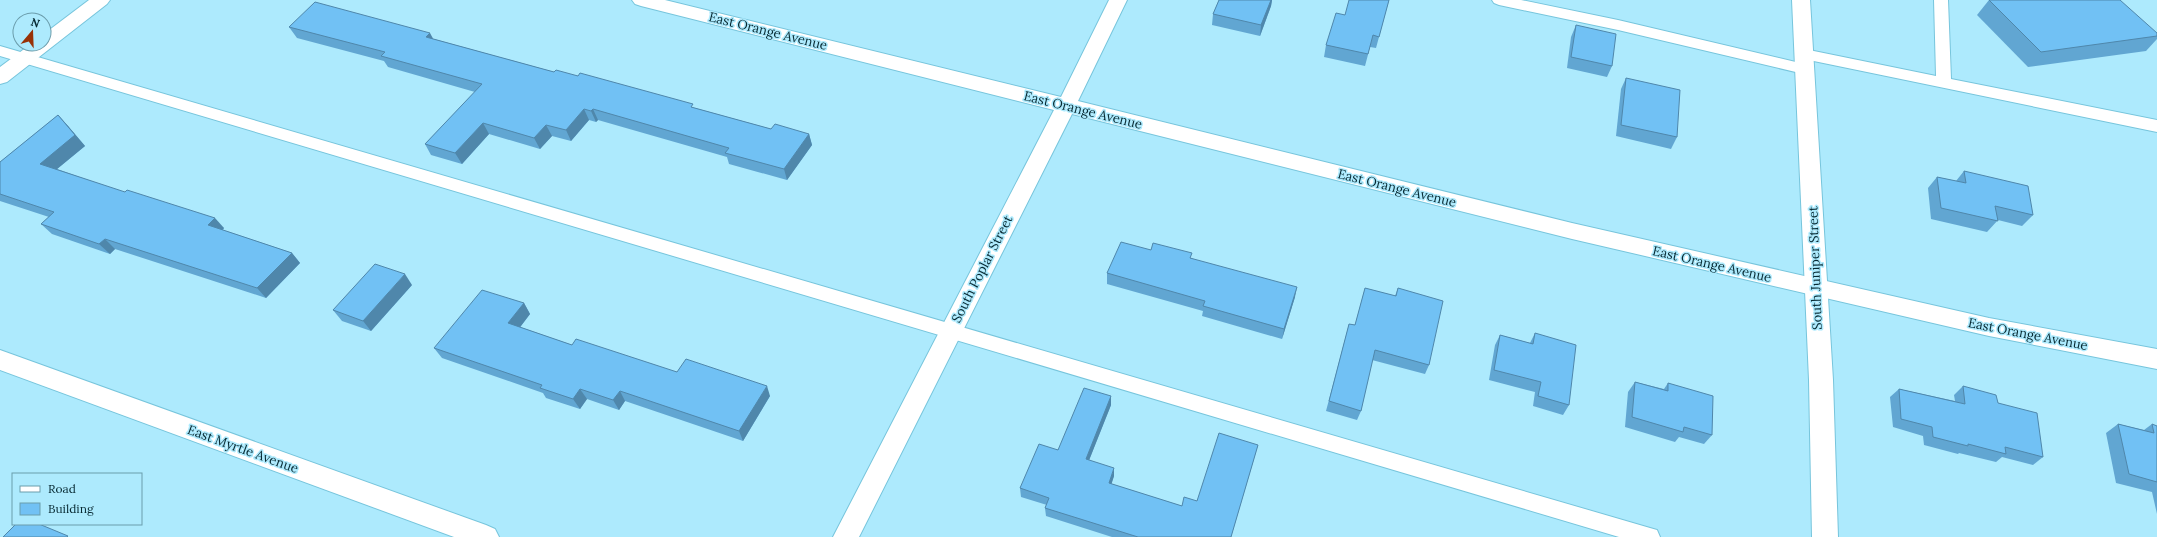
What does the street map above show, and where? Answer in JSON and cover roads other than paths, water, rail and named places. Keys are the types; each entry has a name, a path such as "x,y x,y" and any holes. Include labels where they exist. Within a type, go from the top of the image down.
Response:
{"street":[{"path":"0,78 101,0"},
{"name":"East Orange Avenue","path":"641,0 1564,229 1814,288 1989,327 2157,359"},
{"name":"South Poplar Street","path":"846,537 1066,106 1118,0"},
{"name":"South Juniper Street","path":"1801,0 1814,288 1820,380 1825,537"},
{"name":"East Myrtle Avenue","path":"0,360 486,537"}],"lane":[{"path":"1499,0 1804,62 1944,83 2157,126"},
{"path":"1941,0 1944,83"},
{"path":"0,51 1650,537"}]}
